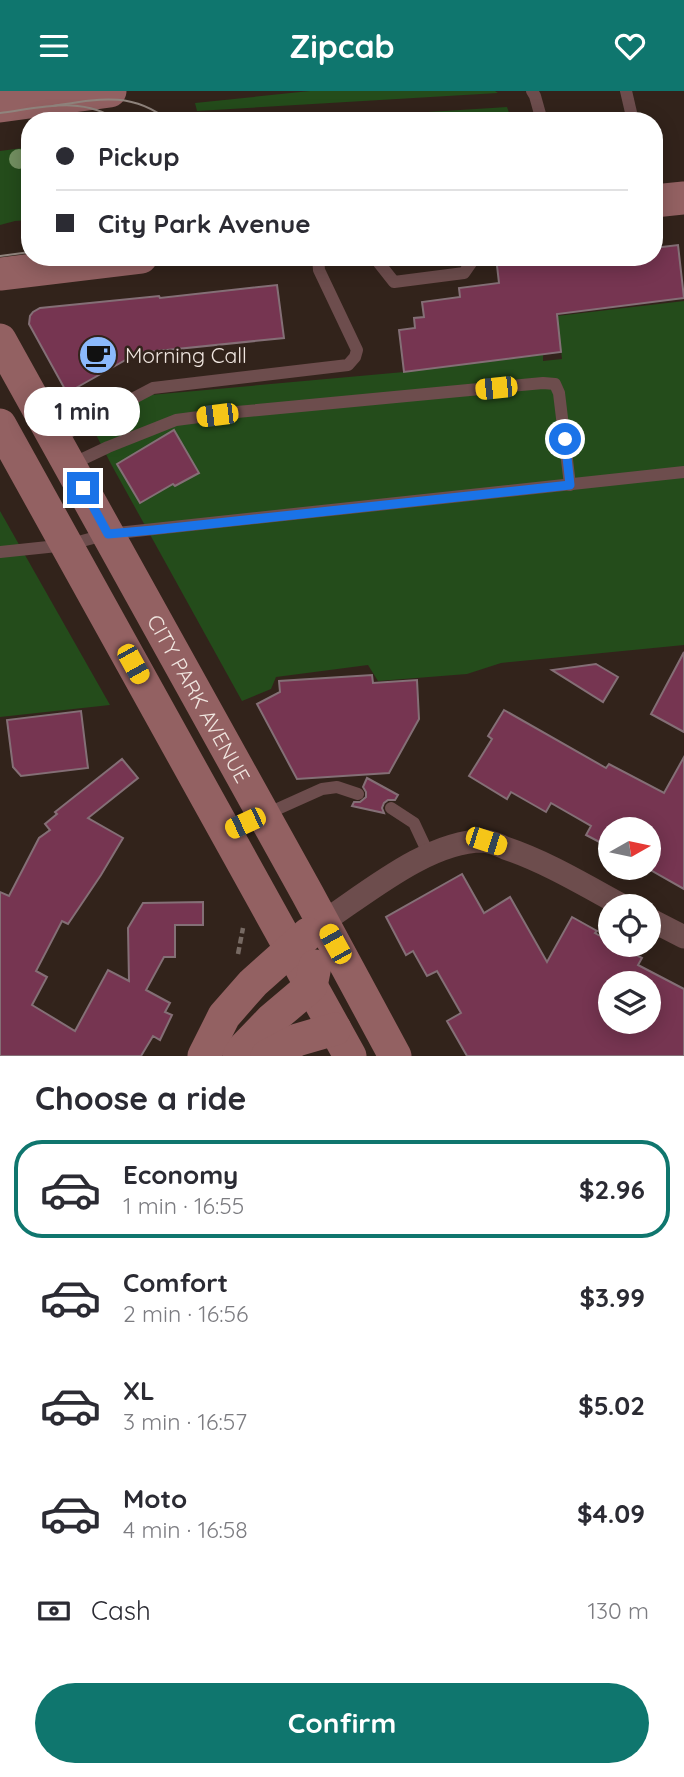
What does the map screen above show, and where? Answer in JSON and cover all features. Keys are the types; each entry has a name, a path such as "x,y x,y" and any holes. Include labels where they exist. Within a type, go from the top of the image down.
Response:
{"main road":[{"path":"0,106 110,91"},
{"path":"663,200 684,198"},
{"path":"0,274 66,266"},
{"name":"CITY PARK AVENUE","path":"0,340 396,1056"},
{"name":"CITY PARK AVENUE","path":"0,425 342,1042"},
{"path":"204,1056 224,1016 253,983 323,922"},
{"path":"239,1056 272,1019 311,986 323,922"},
{"path":"267,1056 298,1040 342,1042"}],"street":[{"path":"323,922 402,869 429,855 455,845 486,841 524,854 600,894"},
{"path":"661,925 684,937"}],"lane":[{"path":"532,91 539,112"},
{"path":"626,91 631,112"},
{"path":"63,452 153,388 348,365 357,350 319,266"},
{"path":"381,266 394,282 464,273 469,266"},
{"path":"63,452 108,447 176,420 543,383 555,384 559,393 570,485"},
{"path":"0,552 66,545 108,534 684,472"},
{"path":"226,832 322,789 337,787 358,795"},
{"path":"391,808 414,823 429,855"}],"green space":[{"path":"310,91 498,93 197,111 195,103"},
{"path":"507,107 509,112 427,112"},
{"path":"21,148 21,221 0,225 0,151"},
{"path":"684,301 684,645 501,663 467,674 378,681 368,665 276,677 271,689 242,701 90,423 150,395 404,372 543,355 543,361 562,359 557,316"},
{"path":"0,511 110,705 0,717"}],"building":[{"path":"678,245 684,298 557,314 561,352 404,372 399,330 415,328 414,318 424,317 422,302 460,297 459,288 499,283 497,266 663,266 663,247"},
{"path":"277,285 284,338 138,353 67,393 29,324 30,316 40,308"},
{"path":"174,430 199,473 140,503 117,464"},
{"path":"684,652 684,732 651,714"},
{"path":"596,664 618,677 603,702 552,670"},
{"path":"372,675 373,683 417,680 419,719 389,773 297,779 257,704 280,692 279,681"},
{"path":"504,710 606,768 609,764 664,793 684,757 684,889 662,877 662,817 598,817 598,841 586,835 591,826 551,803 546,812 511,792 507,799 469,776 492,739 488,736"},
{"path":"81,711 88,768 21,776 13,767 7,720"},
{"path":"122,759 138,778 88,818 123,838 68,924 62,921 36,971 47,977 32,1005 75,1031 108,970 129,981 128,928 143,903 203,902 203,925 175,925 175,957 164,957 146,990 170,1003 165,1012 172,1015 160,1040 153,1036 141,1056 0,1056 0,892 9,896 39,838 50,830 45,824 57,814 55,812"},
{"path":"367,778 398,795 395,800 384,803 384,813 352,806 354,802 360,802 366,797 363,787"},
{"path":"462,874 484,913 510,897 547,962 572,917 597,931 598,957 642,958 638,965 650,971 598,971 598,1034 661,1034 661,977 684,989 684,1056 467,1056 447,1021 461,1013 437,971 427,976 413,951 406,955 386,917"}],"tram line":[{"path":"53,106 114,100 128,101 156,112"},
{"path":"0,113 61,105 102,112"},
{"path":"0,256 21,253"}],"place":[{"name":"Morning Call","path":"98,355"}],"route":[{"path":"83,488 108,534 153,530 570,485 565,439"}]}
